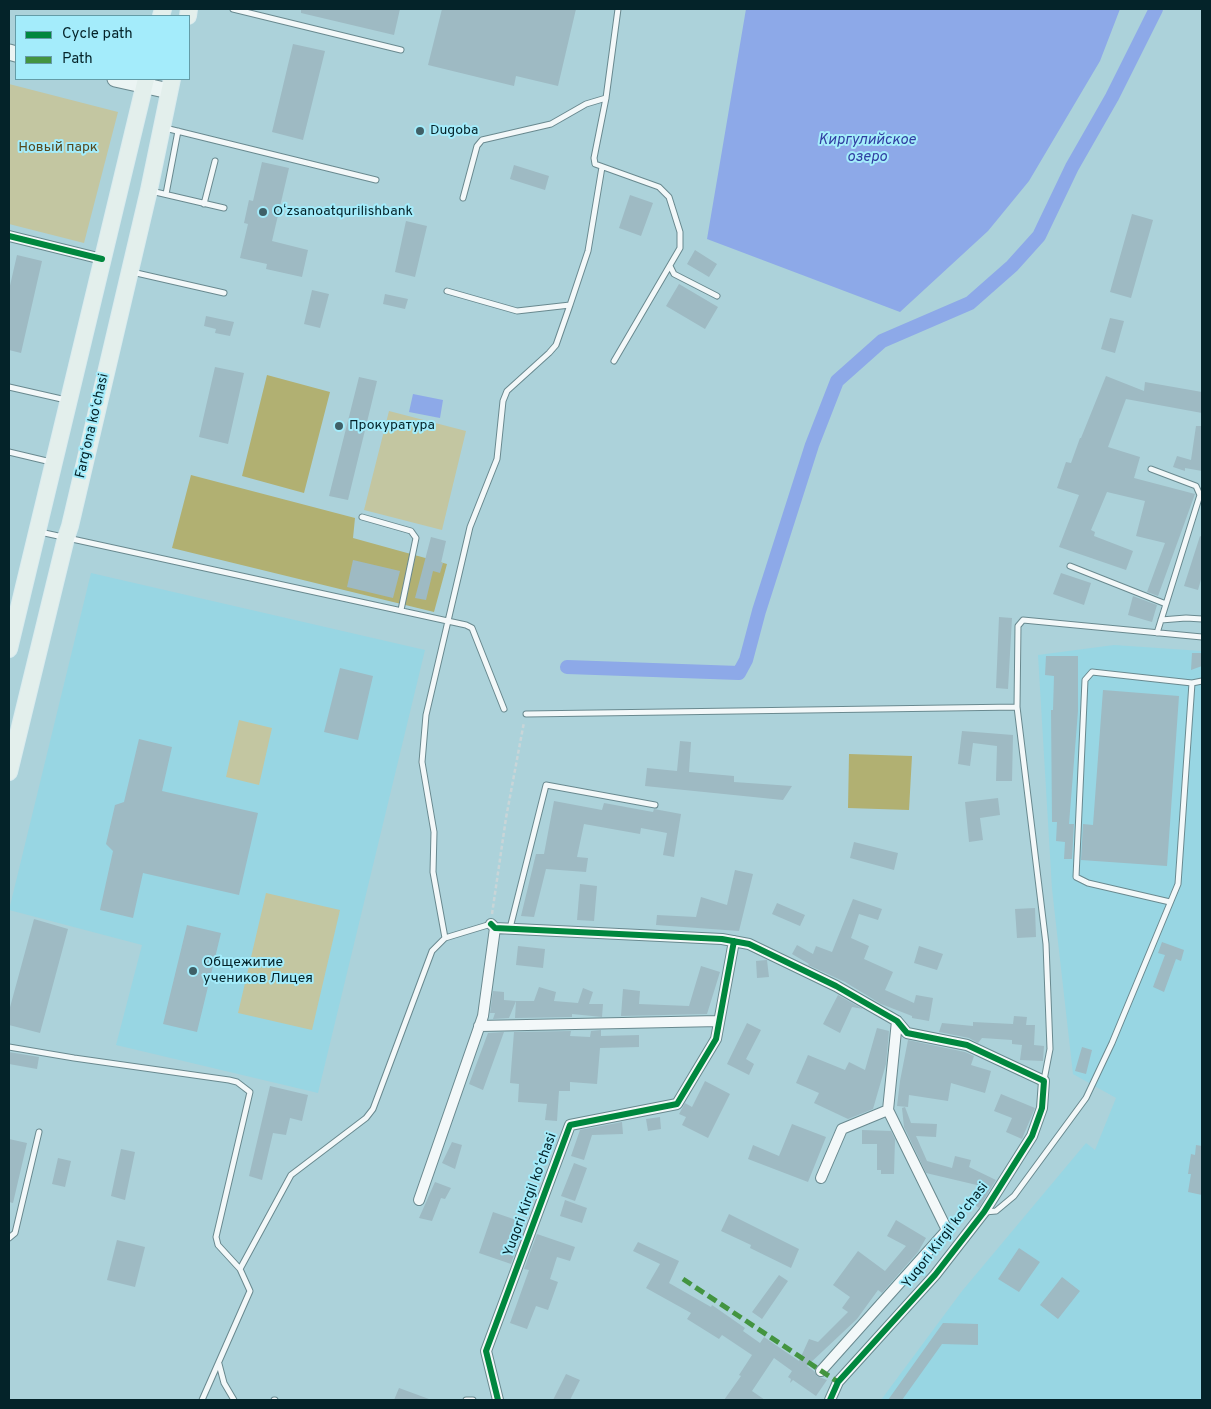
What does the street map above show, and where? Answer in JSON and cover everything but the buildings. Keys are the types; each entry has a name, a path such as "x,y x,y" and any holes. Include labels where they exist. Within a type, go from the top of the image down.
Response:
{"main road":[{"name":"Fargʻona koʻchasi","path":"9,644 145,82"},
{"name":"Fargʻona koʻchasi","path":"9,772 70,526 149,190 171,85"}],"street":[{"path":"125,80 171,85"},
{"path":"9,236 102,259"},
{"path":"419,1200 482,1016 493,926 722,939 749,944 836,986 897,1021 907,1033 967,1045 1044,1081"},
{"name":"Yuqori Kirgil koʻchasi","path":"498,1400 486,1351 570,1125 677,1104 716,1039 734,941"},
{"path":"479,1026 719,1020"},
{"path":"821,1371 947,1230 888,1110 897,1021"},
{"name":"Yuqori Kirgil koʻchasi","path":"830,1400 838,1382 935,1275 984,1212 1032,1136 1042,1108 1044,1081"},
{"path":"821,1178 842,1130 888,1110"}],"lane":[{"path":"233,9 401,50"},
{"path":"614,361 680,248 680,232 669,197 659,187 595,164 594,158 606,98 618,9"},
{"path":"463,198 477,146 482,140 551,124 586,104 606,98"},
{"path":"162,127 376,180"},
{"path":"166,194 178,131"},
{"path":"204,204 215,161"},
{"path":"445,938 434,872 434,832 422,762 426,715 470,527 497,459 503,402 507,391 556,345 588,252 602,167"},
{"path":"149,190 224,208"},
{"path":"670,266 674,274 716,296"},
{"path":"129,272 224,293"},
{"path":"447,292 517,311 570,305"},
{"path":"9,387 69,401"},
{"path":"9,452 54,463"},
{"path":"1151,469 1196,486 1200,495 1157,633"},
{"path":"362,517 411,531 416,538 401,610"},
{"path":"37,531 466,625 472,628 504,709"},
{"path":"1070,566 1166,604"},
{"path":"1161,620 1202,619"},
{"path":"1044,1081 1050,1049 1046,944 1017,707 1018,626 1023,620 1202,637"},
{"path":"1170,902 1088,883 1076,876 1085,680 1092,672 1192,683 1202,681"},
{"path":"984,1212 996,1211 1014,1196 1086,1098 1112,1043 1178,884 1192,683"},
{"path":"526,714 1017,707"},
{"path":"510,928 546,785 655,805"},
{"path":"240,1269 291,1175 366,1118 373,1109 432,951 445,938 493,926"},
{"path":"9,1047 229,1080 237,1082 250,1092 216,1237 218,1245 240,1269 250,1291 202,1400"},
{"path":"9,1238 15,1233 39,1132"},
{"path":"218,1364 224,1383 234,1400"},
{"path":"466,1400 473,1400"}],"path":[{"path":"493,926 506,818 526,714"}],"shaded area":[{"path":"267,375 330,392 304,493 242,476"},
{"path":"191,475 355,518 353,538 447,564 434,612 172,548"},
{"path":"91,573 425,650 318,1093 116,1045 142,945 9,910"},
{"path":"1114,645 1202,651 1202,1400 881,1400 962,1291 1086,1143 1095,1150 1116,1098 1073,1074 1052,889 1038,655"},
{"path":"849,754 912,756 909,810 848,808"}],"green space":[{"name":"Новый парк","path":"9,84 118,112 84,243 9,224"},
{"path":"389,411 466,431 442,530 364,510"},
{"path":"239,720 272,728 259,785 226,777"},
{"path":"266,893 340,910 312,1030 238,1013"}],"water":[{"name":"Киргулийское озеро","path":"746,9 1120,9 1100,61 1029,181 988,231 900,312 707,239"},
{"path":"413,394 443,400 440,418 409,412"}],"waterway":[{"path":"567,667 739,673 746,660 759,611 812,445 837,381 882,341 970,303 1012,266 1039,236 1072,167 1112,97 1156,9"}],"marked path":[{"path":"683,1279 838,1382"}],"cycle path":[{"path":"9,236 102,259"},
{"path":"491,924 495,928 722,939 749,944 836,986 897,1021 907,1033 967,1045 1044,1081 1042,1108 1032,1136 984,1212 935,1275 838,1382 830,1400"},
{"path":"498,1400 486,1351 570,1125 677,1104 716,1039 734,941"}],"place":[{"name":"Dugoba","path":"420,131"},
{"name":"Oʻzsanoatqurilishbank","path":"263,212"},
{"name":"Прокуратура","path":"339,426"},
{"name":"Общежитие учеников Лицея","path":"193,971"}]}
